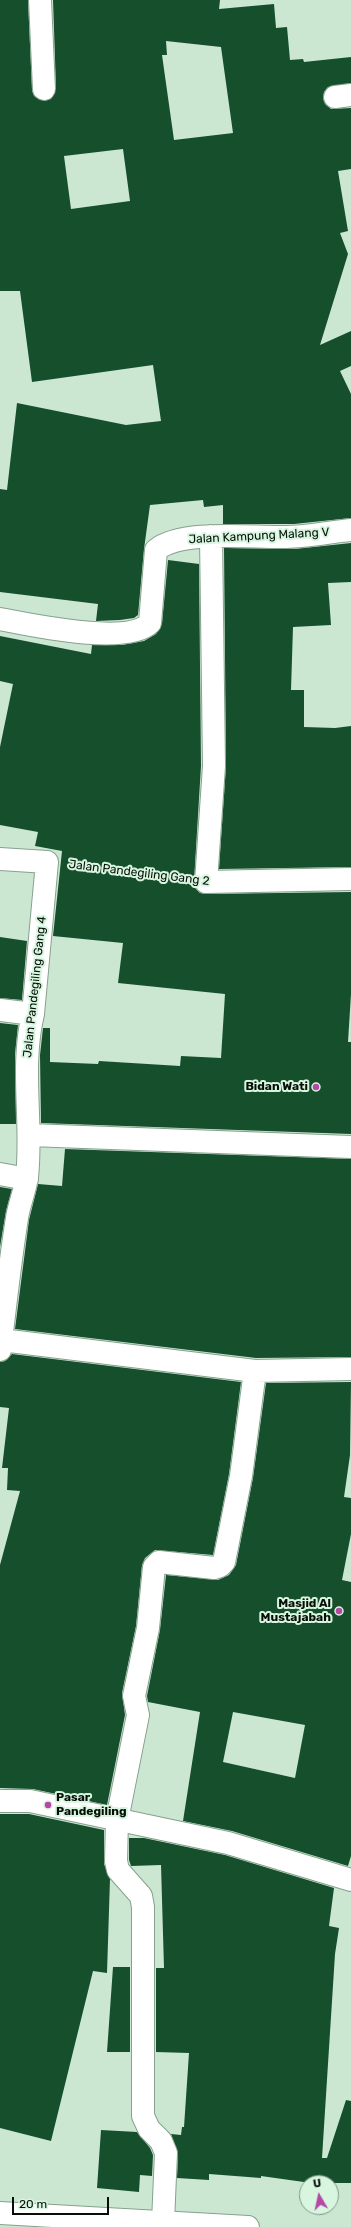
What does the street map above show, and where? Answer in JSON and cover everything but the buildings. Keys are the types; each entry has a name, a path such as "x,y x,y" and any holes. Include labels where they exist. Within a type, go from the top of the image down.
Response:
{"street":[{"path":"40,0 44,89"},
{"name":"Jalan Kampung Malang V","path":"0,619 46,628 102,634 129,632 145,628 150,623 156,550 165,544 211,536 288,537 351,530"},
{"path":"206,882 214,766 211,536"},
{"path":"0,859 48,862"},
{"name":"Jalan Pandegiling Gang 4","path":"1,1345 17,1216 27,1179 30,1135 27,1062 29,1031 48,862"},
{"name":"Jalan Pandegiling Gang 2","path":"206,882 351,879"},
{"path":"0,1010 32,1014"},
{"path":"30,1135 351,1146"},
{"path":"0,1174 27,1179"},
{"path":"1,1345 255,1371 351,1369"},
{"path":"163,2222 166,2153 162,2141 149,2129 143,2116 143,1906 141,1896 118,1870 116,1861 117,1820 138,1715 134,1696 148,1628 154,1567 159,1562 214,1568 220,1566 224,1562 241,1476 255,1371"},
{"path":"0,1800 30,1801 228,1843 351,1880"},
{"path":"0,2213 21,2220 53,2222 163,2222 248,2227"}],"path":[{"name":"Jalan Pandegiling Gang 2","path":"48,862 206,882"}],"place":[{"name":"Bidan Wati","path":"316,1087"},
{"name":"Masjid Al Mustajabah","path":"339,1611"},
{"name":"Pasar Pandegiling","path":"48,1805"}]}
